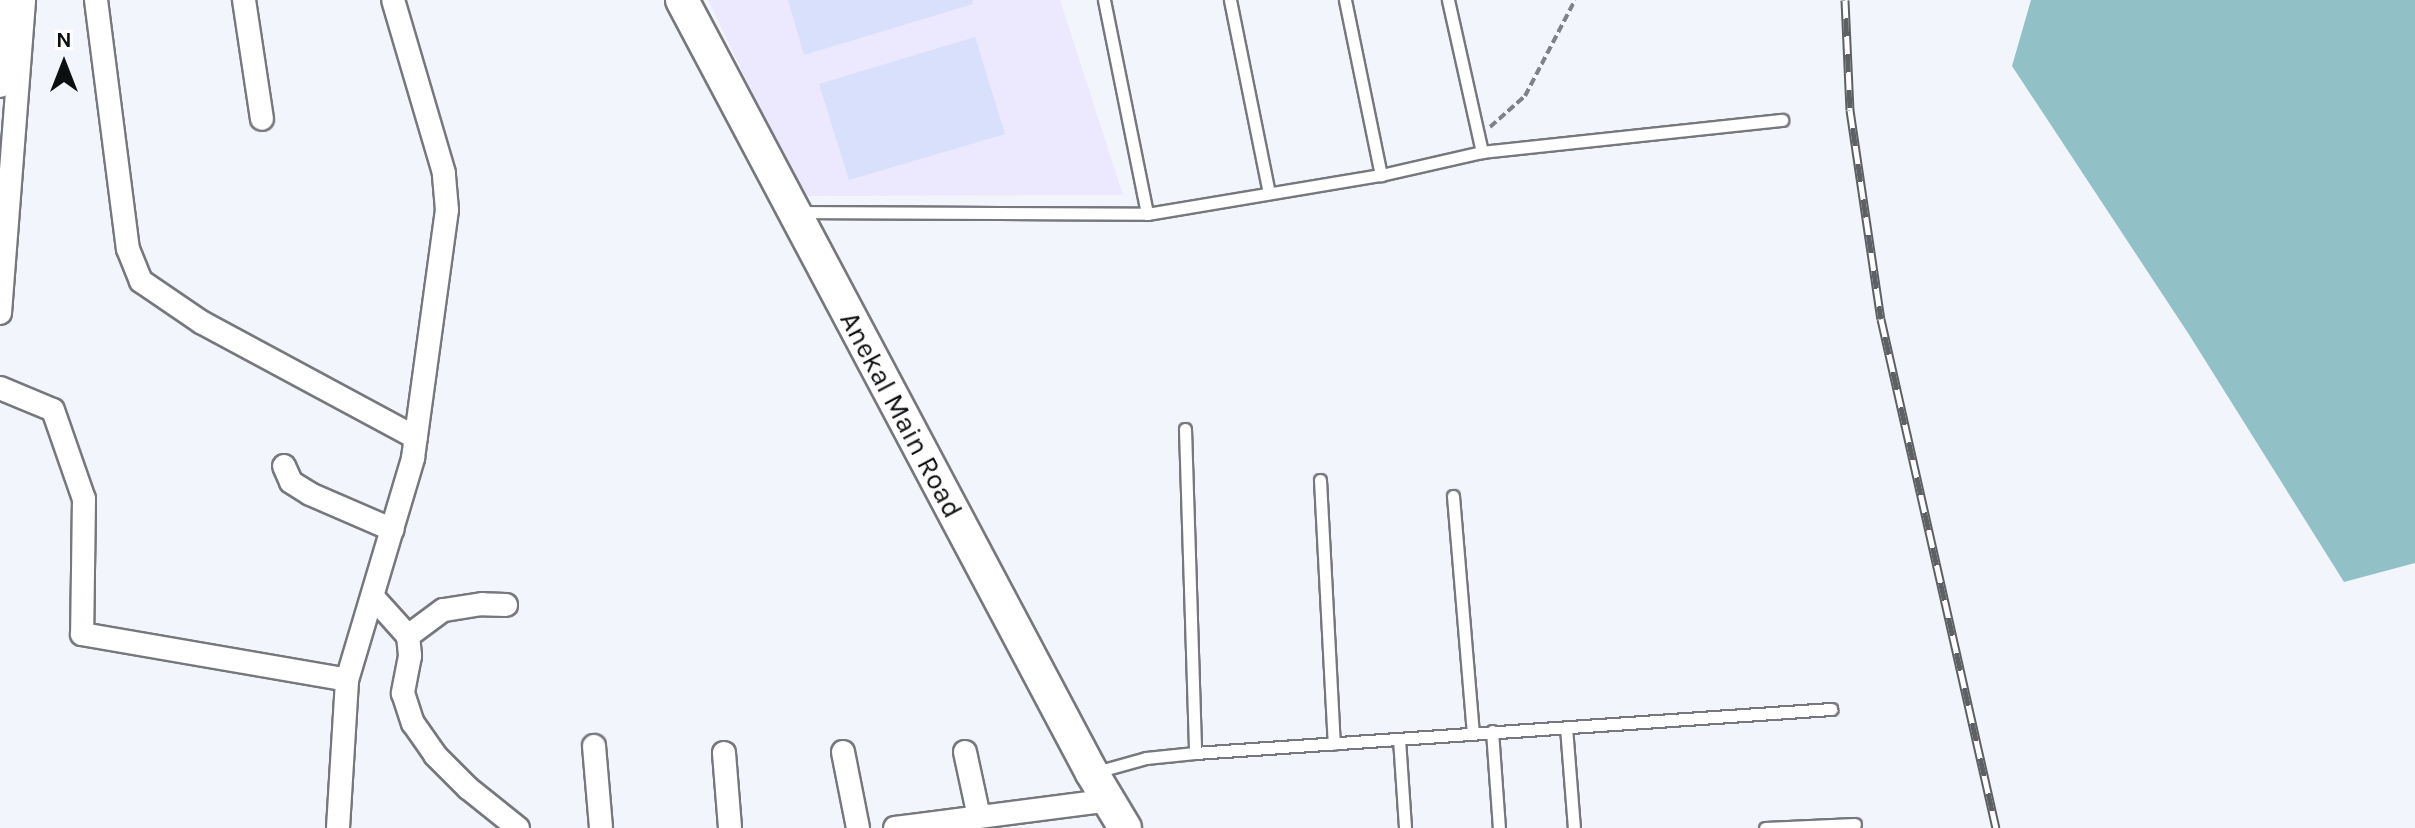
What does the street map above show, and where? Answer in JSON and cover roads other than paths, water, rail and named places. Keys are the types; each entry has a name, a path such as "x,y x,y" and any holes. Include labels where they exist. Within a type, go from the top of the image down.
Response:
{"main road":[{"name":"Anekal Main Road","path":"682,0 1125,828"}],"street":[{"path":"0,86 4,0"},
{"path":"0,313 24,0"},
{"path":"96,0 128,249 141,281 201,322 416,438"},
{"path":"244,0 262,119"},
{"path":"338,828 347,680 393,530 416,438 447,210 444,173 393,0"},
{"path":"0,388 53,410 84,499 82,634 347,680"},
{"path":"284,466 291,482 310,494 393,530"},
{"path":"373,597 408,636 410,656 403,693 413,723 455,776 518,828"},
{"path":"408,636 443,610 482,604 506,605"},
{"path":"594,746 601,828"},
{"path":"843,752 858,828"},
{"path":"965,752 986,821"},
{"path":"724,753 730,828"},
{"path":"895,828 986,821 1101,786"}],"lane":[{"path":"1104,0 1147,214"},
{"path":"1230,0 1269,193"},
{"path":"1345,0 1381,175"},
{"path":"1448,0 1482,152"},
{"path":"793,212 1147,214 1381,175 1482,152 1782,120"},
{"path":"1185,429 1195,753"},
{"path":"1320,480 1334,744"},
{"path":"1453,496 1473,732"},
{"path":"1101,786 1146,758 1473,732 1831,709"},
{"path":"1566,727 1574,828"},
{"path":"1492,731 1499,828"},
{"path":"1399,739 1405,828"},
{"path":"1765,828 1855,824"}],"water":[{"path":"2031,0 2415,0 2415,563 2344,582 2188,333 2012,66"}],"railway":[{"path":"1845,0 1850,110 1881,319 1996,828"}]}
